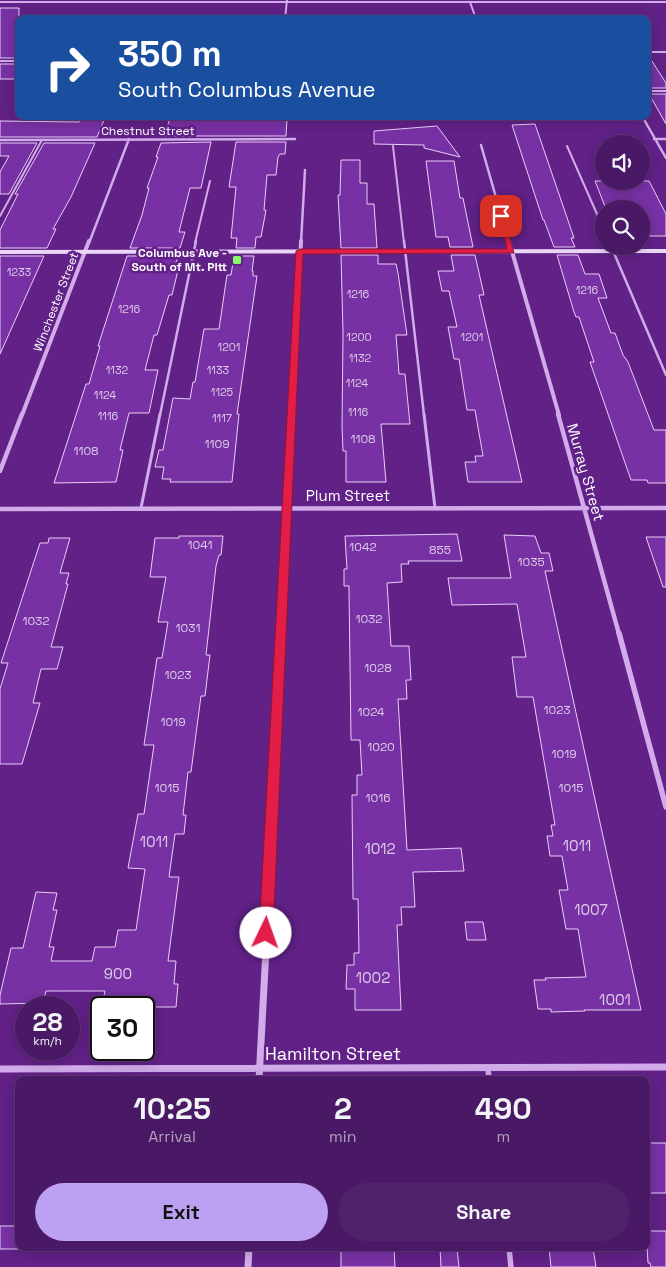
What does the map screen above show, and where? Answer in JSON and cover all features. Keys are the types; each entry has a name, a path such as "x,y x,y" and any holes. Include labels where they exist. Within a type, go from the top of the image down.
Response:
{"main road":[{"path":"0,252 595,249"},
{"path":"650,250 666,251"}],"street":[{"path":"285,15 287,1"},
{"path":"469,1 474,15"},
{"path":"0,2 666,2"},
{"path":"651,52 666,52"},
{"path":"0,61 15,61"},
{"path":"651,91 666,91"},
{"path":"644,120 666,158"},
{"name":"Winchester Street","path":"0,472 87,252 129,139"},
{"name":"Chestnut Street","path":"0,140 295,139"},
{"path":"654,139 666,139"},
{"name":"Murray Street","path":"480,145 584,508 666,807"},
{"path":"259,1076 305,170"},
{"name":"Plum Street","path":"0,509 666,508"},
{"name":"Hamilton Street","path":"0,1069 666,1068"},
{"path":"248,1267 250,1251"}],"lane":[{"path":"0,216 42,140"},
{"path":"393,146 436,508"},
{"path":"567,146 595,210"},
{"path":"141,508 210,181"},
{"path":"615,255 666,375"},
{"path":"488,1068 489,1076"},
{"path":"509,1251 511,1267"}],"building":[{"path":"0,8 19,8 19,15 15,15 15,58 0,58"},
{"path":"651,60 666,83 666,88 651,88"},
{"path":"0,64 15,64 15,79 0,79"},
{"path":"651,94 666,94 666,124 651,98"},
{"path":"80,120 104,120 97,137 0,137 0,121 79,122"},
{"path":"170,120 287,120 286,136 164,136"},
{"path":"535,124 574,238 571,238 575,247 554,247 543,220 512,125"},
{"path":"437,126 460,157 424,148 424,145 374,144 374,131"},
{"path":"211,142 201,188 190,188 179,232 185,232 180,248 130,248 142,215 149,188 147,188 161,143"},
{"path":"236,142 286,142 285,154 280,154 278,157 276,175 267,175 264,210 266,210 261,237 256,237 255,248 236,248 237,238 231,238 236,187 229,187"},
{"path":"0,143 37,143 9,194 0,194 0,172 9,156 0,156"},
{"path":"44,143 95,143 71,197 53,229 56,229 47,248 0,248 0,230 18,194 15,194"},
{"path":"341,160 360,160 360,183 367,183 367,204 374,204 377,248 341,248 338,195 340,195"},
{"path":"426,161 454,161 460,198 463,198 473,247 450,247 448,237 436,237"},
{"path":"650,183 666,214 666,236 650,236 650,200 602,200 599,190 650,190"},
{"path":"341,255 378,255 378,264 396,264 398,273 407,335 396,335 399,374 405,374 410,424 381,424 386,482 346,482 346,451 343,451 342,427 343,333"},
{"path":"451,255 475,255 484,295 479,295 522,482 468,482 465,462 476,462 475,456 483,456 475,410 467,410 459,359 454,359 448,327 457,327 449,291 442,291 438,271 454,271"},
{"path":"557,255 578,255 585,274 599,274 607,298 598,298 611,333 615,333 623,355 628,362 654,430 666,430 666,483 648,483 647,480 631,480 590,362 594,362 579,317 576,317 574,312"},
{"path":"0,256 44,256 0,354"},
{"path":"127,256 178,256 175,266 179,266 172,295 169,295 157,335 154,335 145,370 158,370 149,413 129,413 120,450 123,450 116,482 54,483 86,384 89,384 100,346 98,346"},
{"path":"234,256 254,256 252,271 253,276 257,276 237,414 239,414 232,482 170,482 171,479 162,479 164,467 155,467 159,450 163,450 173,398 190,399 193,382 195,382 204,329 219,329 227,275 231,275"},
{"path":"457,534 462,561 408,561 409,564 401,564 402,582 387,583 391,646 409,646 411,680 406,680 407,699 398,699 407,850 461,848 464,871 413,872 415,907 401,907 402,925 397,925 401,1010 355,1010 355,989 346,989 347,965 354,965 354,953 359,953 358,899 353,899 352,795 357,795 357,775 362,775 360,740 351,740 349,586 344,586 344,569 347,569 345,536"},
{"path":"504,535 535,536 541,553 549,553 553,571 545,571 641,1010 551,1012 551,1009 538,1009 534,980 586,977 578,929 566,929 559,890 568,890 562,856 550,856 547,836 553,836 551,825 555,825 533,697 517,697 512,657 526,657 517,604 452,605 448,578 511,578"},
{"path":"179,536 223,536 221,555 219,555 216,566 206,655 210,655 205,696 201,696 191,772 188,772 183,815 186,815 184,834 175,834 169,877 179,877 168,961 176,961 174,984 178,984 176,1007 155,1007 155,996 104,996 105,991 46,991 45,996 15,996 15,1004 0,1004 0,995 11,948 23,948 36,892 57,893 53,910 57,910 49,947 54,947 51,961 92,961 95,947 115,947 118,930 136,930 145,869 128,868 138,814 144,814 154,745 144,745 157,658 162,658 168,622 158,622 166,577 150,577 155,538 179,538"},
{"path":"646,537 666,537 666,587 663,587"},
{"path":"49,538 70,538 60,573 69,573 66,584 68,584 51,647 63,647 57,669 41,669 33,703 40,703 22,764 0,764 0,689 8,663 1,663 40,543 48,543"},
{"path":"465,922 483,922 486,940 467,940"},
{"path":"650,1143 666,1143 666,1193 650,1193"},
{"path":"0,1226 15,1226 15,1249 0,1249"},
{"path":"650,1231 666,1231 666,1267 651,1267 650,1263 648,1263"},
{"path":"341,1251 394,1251 395,1267 341,1267"},
{"path":"440,1251 457,1251 459,1267 441,1267"},
{"path":"549,1251 593,1251 596,1267 551,1267"}],"place":[{"name":"Columbus Ave - South of Mt. Pitt","path":"237,260"}],"route":[{"path":"266,933 300,251 511,251 501,216"}]}
